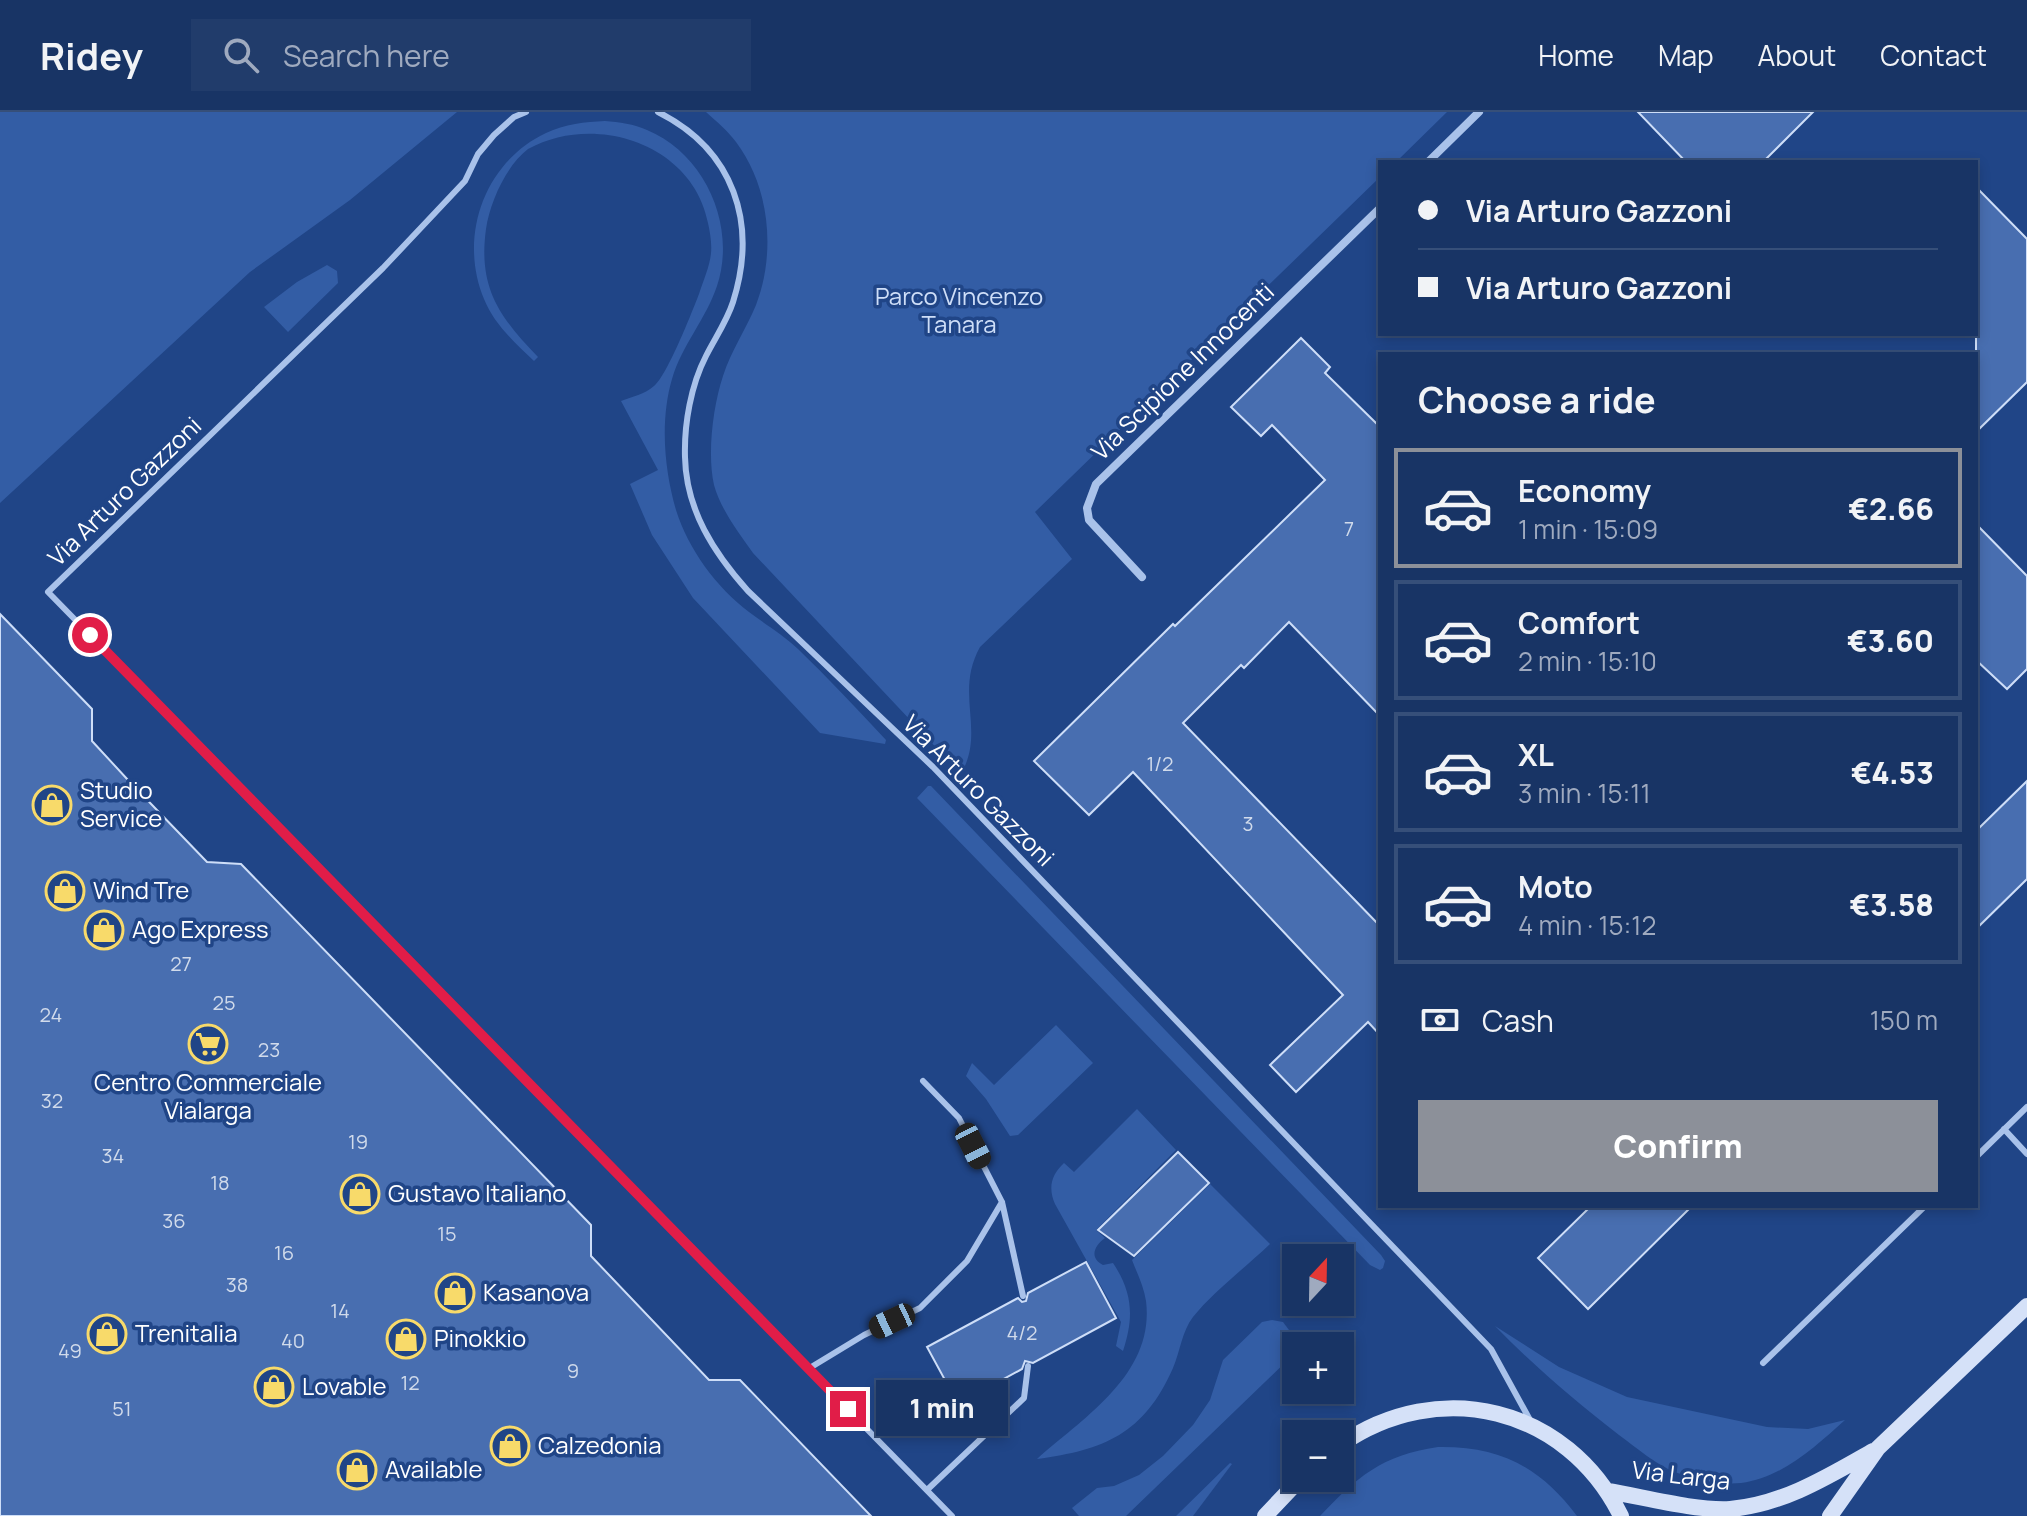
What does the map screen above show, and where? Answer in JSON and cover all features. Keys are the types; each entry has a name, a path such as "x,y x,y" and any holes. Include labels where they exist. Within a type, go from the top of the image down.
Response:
{"main road":[{"name":"Via Larga","path":"1830,1516 1878,1448 2027,1306"},
{"path":"1354,1435 1397,1415 1437,1408 1508,1417 1533,1427 1563,1445 1608,1491 1621,1516"},
{"name":"Via Larga","path":"1608,1491 1728,1509 1761,1504 1830,1475 1878,1448"},
{"path":"1265,1516 1288,1492"}],"street":[{"path":"1430,160 1479,112"},
{"name":"Via Scipione Innocenti","path":"1142,577 1089,520 1087,508 1096,484 1378,210"}],"lane":[{"name":"Via Arturo Gazzoni","path":"526,112 514,117 494,135 478,154 465,181 383,268 48,592 952,1516"},
{"name":"Via Arturo Gazzoni","path":"658,112 690,131 709,150 726,173 742,220 744,246 741,274 732,305 695,384 688,419 685,458 694,506 707,540 748,591 933,767 1491,1349 1533,1427"},
{"path":"923,1081 959,1118 1002,1202 1023,1296"},
{"path":"1978,1155 2027,1107"},
{"path":"2004,1129 2027,1154"},
{"path":"808,1369 864,1335 920,1308 967,1261 1002,1202"},
{"path":"1763,1363 1923,1208"},
{"path":"927,1490 1024,1398 1028,1366"}],"green space":[{"path":"0,112 457,112 350,200 250,272 0,503"},
{"name":"Parco Vincenzo Tanara","path":"706,112 1447,112 1398,160 1378,160 1378,179 1035,512 1072,559 980,647 970,680 971,742 961,774 753,553 717,494 711,459 716,401 726,367 756,305 766,264 767,242 763,200 756,179 733,138"},
{"path":"605,121 647,130 685,156 700,174 719,217 723,240 717,286 676,367 666,411 666,461 681,525 705,567 726,591 798,649 886,740 885,744 820,733 693,598 652,535 630,484 658,470 621,401 647,391 659,380 685,328 710,258 708,223 699,196 683,173 662,155 638,142 610,135 582,134 554,138 528,149 513,165 495,196 484,250 485,268 494,300 512,328 538,357 534,361 512,340 488,308 477,275 474,251 482,204 492,182 506,162 546,133 560,127"},
{"path":"327,265 337,271 338,283 288,332 264,307 297,282"},
{"path":"931,786 1381,1255 1385,1261 1383,1268 1380,1270 1370,1265 1354,1249 1354,1244 1350,1244 917,798"},
{"path":"1056,1025 1093,1063 1018,1135 1010,1136 986,1099 966,1076 972,1063 994,1085"},
{"path":"1137,1109 1176,1150 1096,1230 1105,1238 1096,1248 1096,1259 1103,1265 1113,1263 1128,1295 1130,1317 1123,1351 1116,1346 1121,1322 1055,1204 1051,1187 1056,1172 1064,1163 1074,1172"},
{"path":"1210,1184 1270,1244 1193,1317 1162,1390 1135,1423 1102,1444 1037,1459 1095,1410 1128,1372 1139,1351 1146,1327 1145,1296 1132,1260"},
{"path":"1262,1322 1283,1322 1290,1332 1282,1332 1282,1366 1126,1516 1079,1516 1072,1508 1097,1488 1114,1486 1139,1475 1193,1425 1210,1400 1223,1360"},
{"path":"1495,1326 1559,1367 1627,1397 1767,1427 1808,1429 1845,1420 1798,1459 1770,1475 1741,1483 1716,1483 1691,1477 1660,1465 1619,1435 1555,1383"},
{"path":"1438,1447 1460,1448 1499,1455 1533,1472 1577,1516 1320,1516 1344,1492 1354,1492 1354,1483 1372,1470 1418,1451"},
{"path":"1230,1463 1193,1516 1176,1516"}],"building":[{"path":"1638,112 1813,112 1765,160 1684,160"},
{"path":"1978,189 2027,239 2027,382 1978,430"},
{"path":"1301,338 1330,367 1325,373 1378,425 1378,714 1289,622 1183,723 1378,924 1378,1033 1368,1022 1296,1092 1270,1065 1343,995 1133,772 1089,815 1034,761 1325,480 1272,425 1261,436 1231,407"},
{"path":"1978,526 2027,576 2027,669 2007,689 1978,662"},
{"name":"Centro Commerciale Vialarga","path":"0,614 92,709 92,741 207,862 241,864 591,1225 591,1256 709,1380 740,1380 871,1516 0,1516"},
{"path":"2027,781 2027,879 1978,927 1978,829"},
{"path":"1178,1152 1209,1183 1134,1256 1098,1230"},
{"path":"1589,1208 1690,1208 1588,1309 1538,1258"},
{"path":"1086,1262 1116,1318 1033,1363 1025,1361 1022,1369 958,1404 927,1347 1018,1298 1026,1301 1028,1293"}],"place":[{"name":"Studio Service","path":"52,805"},
{"name":"Wind Tre","path":"65,891"},
{"name":"Ago Express","path":"104,930"},
{"name":"Centro Commerciale Vialarga","path":"208,1044"},
{"name":"Gustavo Italiano","path":"360,1194"},
{"name":"Kasanova","path":"455,1293"},
{"name":"Trenitalia","path":"107,1334"},
{"name":"Pinokkio","path":"406,1339"},
{"name":"Lovable","path":"274,1387"},
{"name":"Calzedonia","path":"510,1446"},
{"name":"Available","path":"357,1470"}],"route":[{"path":"90,635 848,1409"}]}
